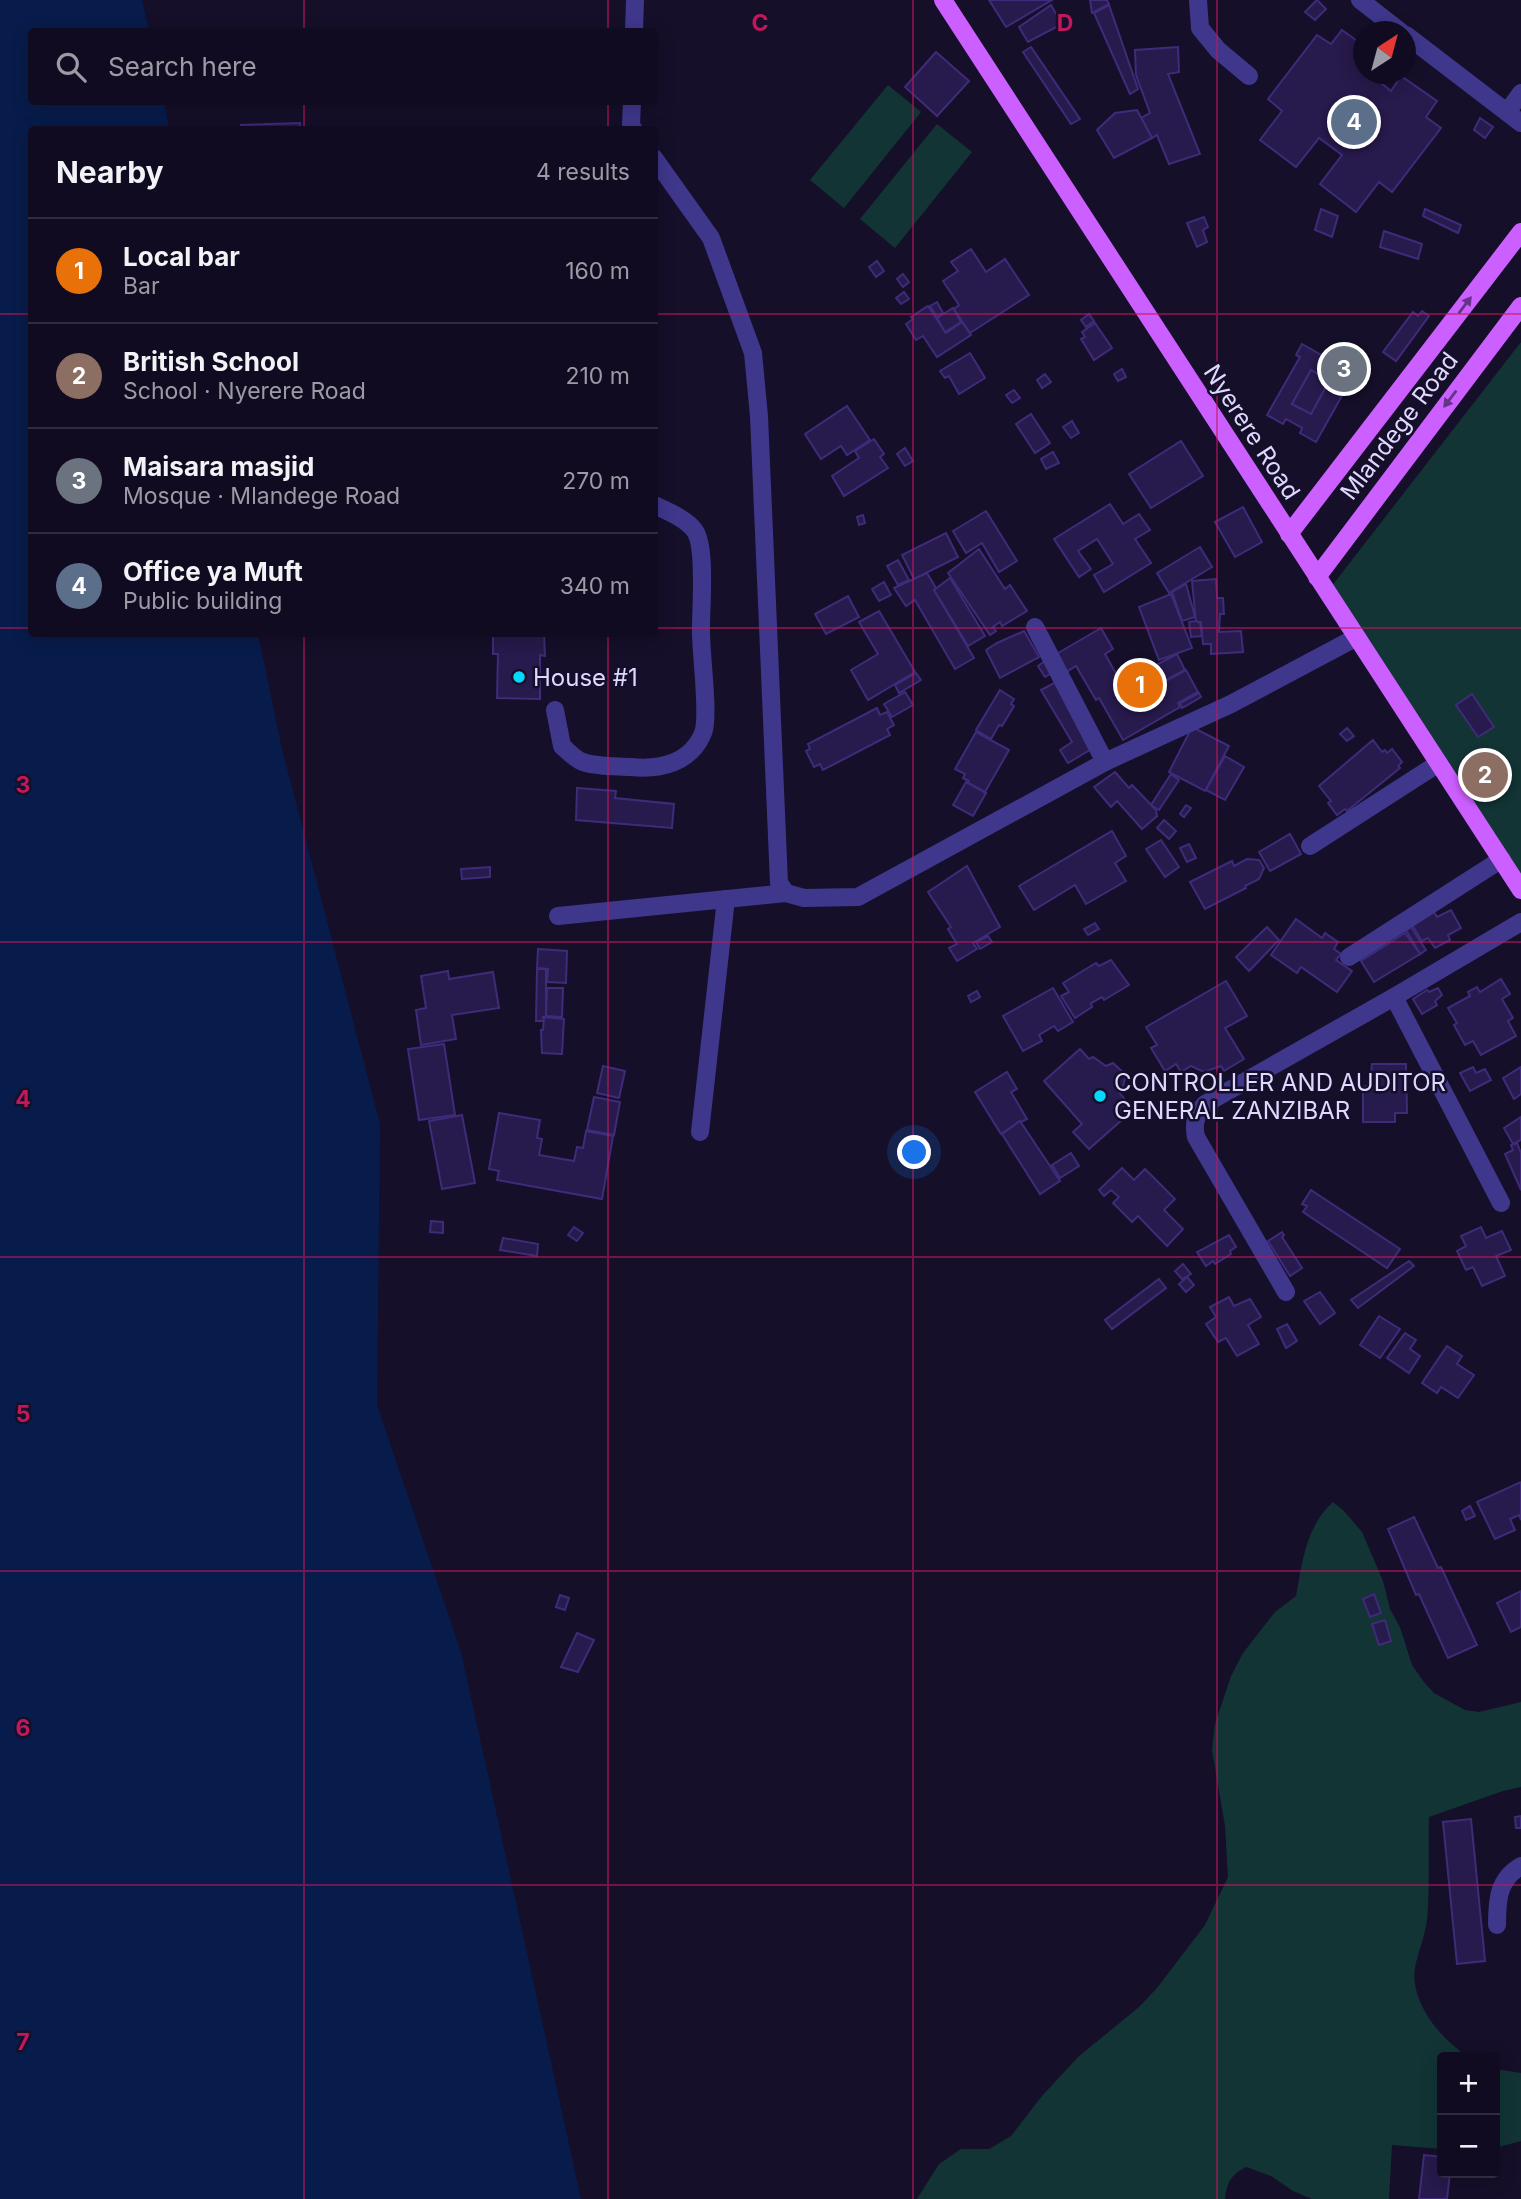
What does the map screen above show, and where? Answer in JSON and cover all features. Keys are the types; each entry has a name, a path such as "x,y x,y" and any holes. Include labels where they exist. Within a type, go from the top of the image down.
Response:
{"main road":[{"name":"Nyerere Road","path":"943,0 1521,890"},
{"name":"Mlandege Road","path":"1289,534 1521,232"},
{"name":"Mlandege Road","path":"1317,577 1521,306"}],"street":[{"path":"634,28 635,0"},
{"path":"1198,0 1200,28 1218,50 1249,76"},
{"path":"1360,0 1381,6 1393,21"},
{"path":"1416,43 1514,118 1521,93"},
{"path":"632,105 632,126"},
{"path":"658,164 711,238 753,353 759,416 779,883 786,892"},
{"path":"555,710 562,746 582,762 647,769 677,762 692,750 704,732 699,542 695,530 658,507"},
{"path":"1035,627 1105,762"},
{"path":"558,916 786,892 804,898 858,897 1105,762 1231,704 1357,637"},
{"path":"1310,846 1439,763"},
{"path":"1349,957 1502,859"},
{"path":"700,1132 726,899"},
{"path":"1286,1292 1196,1137 1194,1127 1197,1114 1205,1104 1521,922"},
{"path":"1394,997 1501,1203"},
{"path":"1497,1925 1501,1886 1506,1878 1521,1866"}],"green space":[{"path":"888,85 921,112 844,208 810,180"},
{"path":"937,124 972,152 895,248 860,219"},
{"path":"1521,342 1521,881 1331,587"},
{"path":"1333,1502 1362,1532 1383,1581 1390,1609 1400,1627 1412,1665 1434,1693 1465,1710 1479,1712 1521,1702 1521,1787 1429,1817 1427,1920 1415,1968 1415,1981 1422,2007 1438,2030 1462,2052 1437,2052 1437,2149 1392,2145 1389,2199 1312,2199 1293,2191 1271,2176 1246,2167 1231,2180 1225,2199 917,2199 939,2164 961,2149 989,2149 1011,2136 1042,2096 1078,2057 1139,2007 1157,1988 1205,1925 1228,1877 1225,1826 1212,1750 1215,1724 1231,1676 1243,1653 1275,1612 1296,1596 1307,1546 1317,1522","holes":["1374,1595 1381,1613 1370,1617 1364,1598","1385,1620 1390,1636 1379,1645 1372,1624"]},
{"path":"1500,2070 1521,2073 1521,2141 1500,2147"}],"water":[{"path":"0,0 142,0 148,28 28,28 28,105 165,105 168,126 28,126 28,637 259,637 282,749 380,1124 377,1405 461,1652 581,2199 0,2199"}],"building":[{"path":"989,0 1052,0 1006,27"},
{"path":"1090,0 1107,0 1109,4 1092,13"},
{"path":"1317,0 1326,9 1315,20 1305,12"},
{"path":"1051,5 1062,24 1028,42 1019,27"},
{"path":"1109,5 1138,89 1130,94 1094,13"},
{"path":"1342,30 1353,38 1353,84 1382,84 1391,91 1396,84 1413,84 1437,101 1426,117 1441,128 1392,192 1379,182 1356,212 1320,184 1342,155 1319,138 1296,167 1260,140 1282,111 1268,99 1317,35 1331,44","holes":["1351,95 1374,111 1357,133 1335,117"]},
{"path":"1031,47 1080,119 1071,124 1023,52"},
{"path":"1178,47 1179,72 1168,74 1200,154 1169,164 1157,135 1152,138 1141,118 1150,113 1136,75 1135,50"},
{"path":"936,52 969,81 937,116 905,87"},
{"path":"1137,110 1152,138 1114,158 1097,130 1115,113"},
{"path":"1480,118 1493,127 1485,138 1474,130"},
{"path":"300,123 300,126 241,125"},
{"path":"1321,209 1338,216 1332,237 1315,230"},
{"path":"1425,209 1461,225 1458,233 1423,216"},
{"path":"1204,217 1208,227 1203,230 1207,242 1197,247 1187,223"},
{"path":"1384,231 1422,244 1418,259 1380,247"},
{"path":"971,249 986,272 1005,259 1029,295 970,333 954,309 959,305 943,281 958,271 951,262"},
{"path":"877,261 884,271 876,277 869,267"},
{"path":"903,274 909,282 903,287 897,279"},
{"path":"904,292 909,299 901,304 896,298"},
{"path":"937,302 943,313 937,317 930,306"},
{"path":"928,306 946,333 962,322 971,335 937,357 923,336 916,340 906,324 913,319 911,317"},
{"path":"953,308 961,322 945,332 937,318"},
{"path":"1422,311 1429,316 1396,361 1383,352 1413,312 1418,316"},
{"path":"1089,314 1094,321 1086,327 1081,320"},
{"path":"1095,323 1112,348 1094,360 1081,339 1085,337 1082,332"},
{"path":"1302,344 1358,376 1352,387 1348,385 1316,442 1300,433 1302,428 1286,419 1283,424 1267,415 1300,357 1296,355","holes":["1311,370 1329,381 1311,414 1292,404"]},
{"path":"970,353 985,378 959,394 949,376 945,378 940,371"},
{"path":"1122,369 1126,377 1118,381 1114,374"},
{"path":"1311,370 1329,381 1311,414 1292,404"},
{"path":"1045,374 1051,382 1042,388 1037,380"},
{"path":"1014,390 1020,398 1012,403 1006,395"},
{"path":"847,406 870,440 847,455 841,446 821,459 805,434"},
{"path":"1031,414 1050,443 1035,453 1016,424"},
{"path":"1072,421 1079,433 1071,438 1063,427"},
{"path":"874,439 884,454 880,457 888,468 844,496 832,476 859,458 855,451"},
{"path":"1181,441 1203,476 1151,508 1129,474"},
{"path":"905,448 913,461 905,466 897,454"},
{"path":"1053,452 1059,463 1046,469 1041,459"},
{"path":"1110,504 1123,524 1139,514 1150,530 1135,539 1151,563 1104,592 1094,575 1113,564 1097,539 1078,551 1091,569 1079,577 1054,539"},
{"path":"1243,507 1262,542 1235,557 1215,522"},
{"path":"986,511 1017,561 999,572 982,543 966,553 953,531"},
{"path":"863,515 865,523 859,525 857,517"},
{"path":"946,533 958,557 914,579 902,555"},
{"path":"1200,547 1212,567 1169,593 1157,573"},
{"path":"979,549 1005,589 1010,585 1027,611 1002,626 1000,622 993,627 996,631 990,635 948,573"},
{"path":"898,560 909,580 898,585 887,566"},
{"path":"927,573 936,588 934,590 974,658 955,669 915,600 906,606 894,588"},
{"path":"950,578 985,636 968,646 934,590"},
{"path":"1216,579 1217,598 1223,598 1224,614 1220,614 1219,632 1241,631 1243,652 1211,654 1211,644 1203,644 1201,622 1196,622 1192,581"},
{"path":"884,582 891,595 879,601 872,589"},
{"path":"1186,584 1195,617 1182,621 1172,592"},
{"path":"1171,594 1192,648 1159,660 1139,607"},
{"path":"848,596 859,617 826,634 815,614"},
{"path":"879,611 915,672 868,700 851,670 878,654 859,622"},
{"path":"1189,622 1200,623 1202,636 1191,637"},
{"path":"1101,628 1113,649 1105,654 1131,700 1186,670 1198,692 1178,703 1180,707 1123,740 1099,698 1096,700 1076,666 1063,674 1053,656"},
{"path":"1024,631 1039,657 1000,678 986,650"},
{"name":"House #1","path":"493,637 544,637 545,656 540,655 540,699 497,698 498,654 493,654"},
{"path":"1177,654 1185,670 1132,698 1124,682"},
{"path":"1045,661 1052,673 1045,677 1038,666"},
{"path":"916,673 921,680 899,693 895,685"},
{"path":"1056,682 1095,747 1068,763 1060,750 1072,742 1041,690"},
{"path":"1000,690 1014,699 1011,704 1014,706 991,739 976,730"},
{"path":"905,692 913,705 892,717 884,704"},
{"path":"1199,693 1201,697 1182,708 1180,703"},
{"path":"1472,694 1494,727 1478,737 1456,705"},
{"path":"877,708 880,715 887,712 894,725 887,729 890,735 823,770 820,764 814,767 806,751 810,749 808,744"},
{"path":"1192,727 1229,746 1205,791 1169,772"},
{"path":"1347,728 1354,736 1347,741 1340,734"},
{"path":"976,732 1009,750 985,792 968,783 969,781 963,778 965,774 955,769"},
{"path":"1373,740 1382,752 1385,750 1387,753 1392,749 1402,762 1398,766 1400,768 1347,811 1345,809 1337,815 1328,803 1331,801 1319,786"},
{"path":"1225,756 1244,767 1225,800 1206,790"},
{"path":"1115,772 1129,788 1132,785 1156,810 1157,816 1142,829 1117,801 1111,807 1094,787"},
{"path":"1171,774 1179,780 1159,810 1151,805"},
{"path":"966,782 986,793 973,816 953,805"},
{"path":"577,788 616,791 615,798 674,804 672,828 576,820"},
{"path":"1186,805 1191,808 1184,817 1180,814"},
{"path":"1164,820 1176,831 1169,839 1157,828"},
{"path":"1112,831 1126,856 1115,863 1126,881 1086,904 1075,885 1034,910 1019,886"},
{"path":"1290,834 1301,854 1270,871 1259,852"},
{"path":"1161,840 1179,867 1165,877 1146,849"},
{"path":"1189,844 1196,858 1187,862 1180,848"},
{"path":"1247,859 1259,860 1264,868 1259,879 1205,909 1190,882 1232,861 1234,866"},
{"path":"967,866 1000,927 973,943 977,949 957,961 949,948 957,944 948,929 951,927 928,892"},
{"path":"490,867 490,877 462,879 461,869"},
{"path":"1451,910 1461,928 1448,935 1450,940 1435,948 1428,938 1422,941 1412,925 1434,912 1437,917"},
{"path":"1296,919 1322,938 1325,933 1338,942 1334,949 1341,954 1336,960 1352,971 1337,992 1301,967 1297,973 1271,955"},
{"path":"1095,923 1099,929 1088,935 1084,929"},
{"path":"1267,927 1279,940 1249,971 1236,957"},
{"path":"1411,927 1426,950 1420,954 1406,930"},
{"path":"1405,933 1420,954 1374,982 1361,961"},
{"path":"988,936 992,942 980,949 976,942"},
{"path":"538,949 567,951 566,983 547,982 548,969 537,968"},
{"path":"1111,960 1129,985 1104,1000 1102,997 1091,1003 1092,1007 1075,1018 1061,996 1069,992 1063,983 1096,963 1099,966"},
{"path":"537,969 546,969 544,1021 536,1021"},
{"path":"448,971 449,979 493,972 499,1008 452,1015 456,1039 421,1045 416,1010 426,1008 421,976"},
{"path":"1501,979 1510,994 1502,999 1513,1018 1508,1021 1516,1036 1481,1055 1473,1041 1465,1045 1448,1008 1470,996 1468,992 1477,987 1480,992"},
{"path":"1226,981 1247,1016 1225,1028 1244,1059 1224,1071 1221,1066 1204,1072 1191,1066 1181,1072 1176,1064 1165,1071 1151,1048 1157,1045 1146,1027"},
{"path":"547,988 563,988 562,1017 546,1016"},
{"path":"1053,988 1073,1022 1058,1031 1054,1026 1039,1035 1042,1041 1023,1051 1003,1016"},
{"path":"1438,988 1442,995 1435,1001 1437,1005 1422,1014 1413,999 1427,990 1429,992"},
{"path":"977,991 980,997 971,1002 968,996"},
{"path":"544,1017 564,1019 562,1054 542,1053 541,1030"},
{"path":"444,1044 455,1115 419,1120 408,1049"},
{"path":"1080,1049 1089,1059 1093,1057 1106,1066 1113,1063 1126,1075 1119,1092 1133,1110 1089,1149 1073,1132 1082,1124 1044,1081"},
{"path":"1372,1064 1406,1064 1407,1113 1395,1113 1395,1122 1363,1122 1363,1087 1370,1085"},
{"path":"603,1066 625,1071 619,1098 597,1093"},
{"path":"1473,1067 1476,1073 1485,1069 1491,1080 1470,1091 1460,1073"},
{"path":"1521,1067 1521,1094 1514,1099 1503,1078"},
{"path":"1007,1072 1017,1089 1011,1092 1027,1119 1001,1134 975,1092"},
{"path":"594,1097 620,1102 614,1135 587,1130"},
{"path":"499,1113 540,1120 537,1138 542,1139 539,1155 574,1161 577,1147 583,1148 586,1131 613,1136 602,1199 497,1180 499,1171 489,1169"},
{"path":"462,1115 475,1183 442,1189 429,1121"},
{"path":"1521,1117 1521,1140 1513,1144 1504,1128"},
{"path":"1020,1121 1060,1181 1040,1194 1002,1134"},
{"path":"1517,1143 1521,1153 1521,1190 1505,1154 1513,1150 1511,1145"},
{"path":"1071,1153 1079,1166 1060,1178 1052,1165"},
{"path":"1122,1168 1134,1180 1145,1169 1175,1199 1164,1210 1183,1229 1167,1246 1138,1216 1132,1222 1113,1203 1119,1197 1111,1190 1104,1196 1099,1190"},
{"path":"1311,1190 1400,1249 1387,1268 1303,1212 1307,1206 1302,1204"},
{"path":"431,1221 443,1222 443,1233 430,1232"},
{"path":"574,1227 583,1233 577,1241 568,1235"},
{"path":"1481,1227 1486,1238 1502,1231 1511,1250 1496,1256 1505,1276 1482,1286 1473,1267 1466,1270 1457,1251 1466,1246 1461,1236"},
{"path":"1282,1232 1282,1237 1302,1268 1290,1276 1268,1241"},
{"path":"1229,1235 1236,1247 1230,1251 1231,1254 1206,1266 1197,1252"},
{"path":"503,1238 538,1244 537,1256 500,1250"},
{"path":"1409,1261 1414,1266 1358,1308 1351,1300"},
{"path":"1183,1264 1191,1274 1182,1279 1175,1271"},
{"path":"1187,1277 1194,1285 1186,1292 1179,1284"},
{"path":"1159,1279 1166,1288 1112,1329 1105,1320"},
{"path":"1320,1292 1335,1313 1320,1324 1304,1301"},
{"path":"1229,1297 1234,1306 1250,1299 1261,1317 1248,1325 1259,1344 1237,1356 1226,1338 1218,1342 1206,1324 1216,1317 1210,1307"},
{"path":"1379,1316 1400,1329 1380,1358 1360,1345"},
{"path":"1287,1324 1297,1341 1286,1348 1277,1329"},
{"path":"1405,1333 1416,1340 1410,1349 1420,1356 1409,1373 1387,1358"},
{"path":"1447,1346 1462,1356 1457,1364 1474,1375 1458,1398 1441,1387 1437,1393 1422,1383"},
{"path":"1521,1482 1521,1520 1519,1515 1510,1519 1515,1530 1495,1539 1477,1502"},
{"path":"1470,1506 1475,1516 1466,1520 1462,1511"},
{"path":"1414,1517 1438,1568 1441,1567 1477,1645 1448,1658 1419,1594 1416,1595 1388,1529"},
{"path":"1521,1591 1521,1627 1511,1632 1497,1603"},
{"path":"1374,1594 1381,1613 1370,1617 1363,1599"},
{"path":"560,1595 569,1598 565,1610 556,1607"},
{"path":"1385,1620 1391,1641 1379,1645 1372,1624"},
{"path":"577,1633 594,1640 578,1672 561,1667"},
{"path":"1521,1816 1521,1828 1516,1828 1515,1817"},
{"path":"1471,1819 1485,1961 1457,1964 1443,1822"},
{"path":"1424,2155 1437,2156 1437,2178 1449,2178 1447,2199 1419,2199"}],"place":[{"name":"Office ya Muft","path":"1354,122"},
{"name":"Maisara masjid","path":"1344,369"},
{"name":"House #1","path":"519,677"},
{"name":"Local bar","path":"1140,685"},
{"name":"British School","path":"1485,775"},
{"name":"CONTROLLER AND AUDITOR GENERAL ZANZIBAR","path":"1100,1096"}]}
